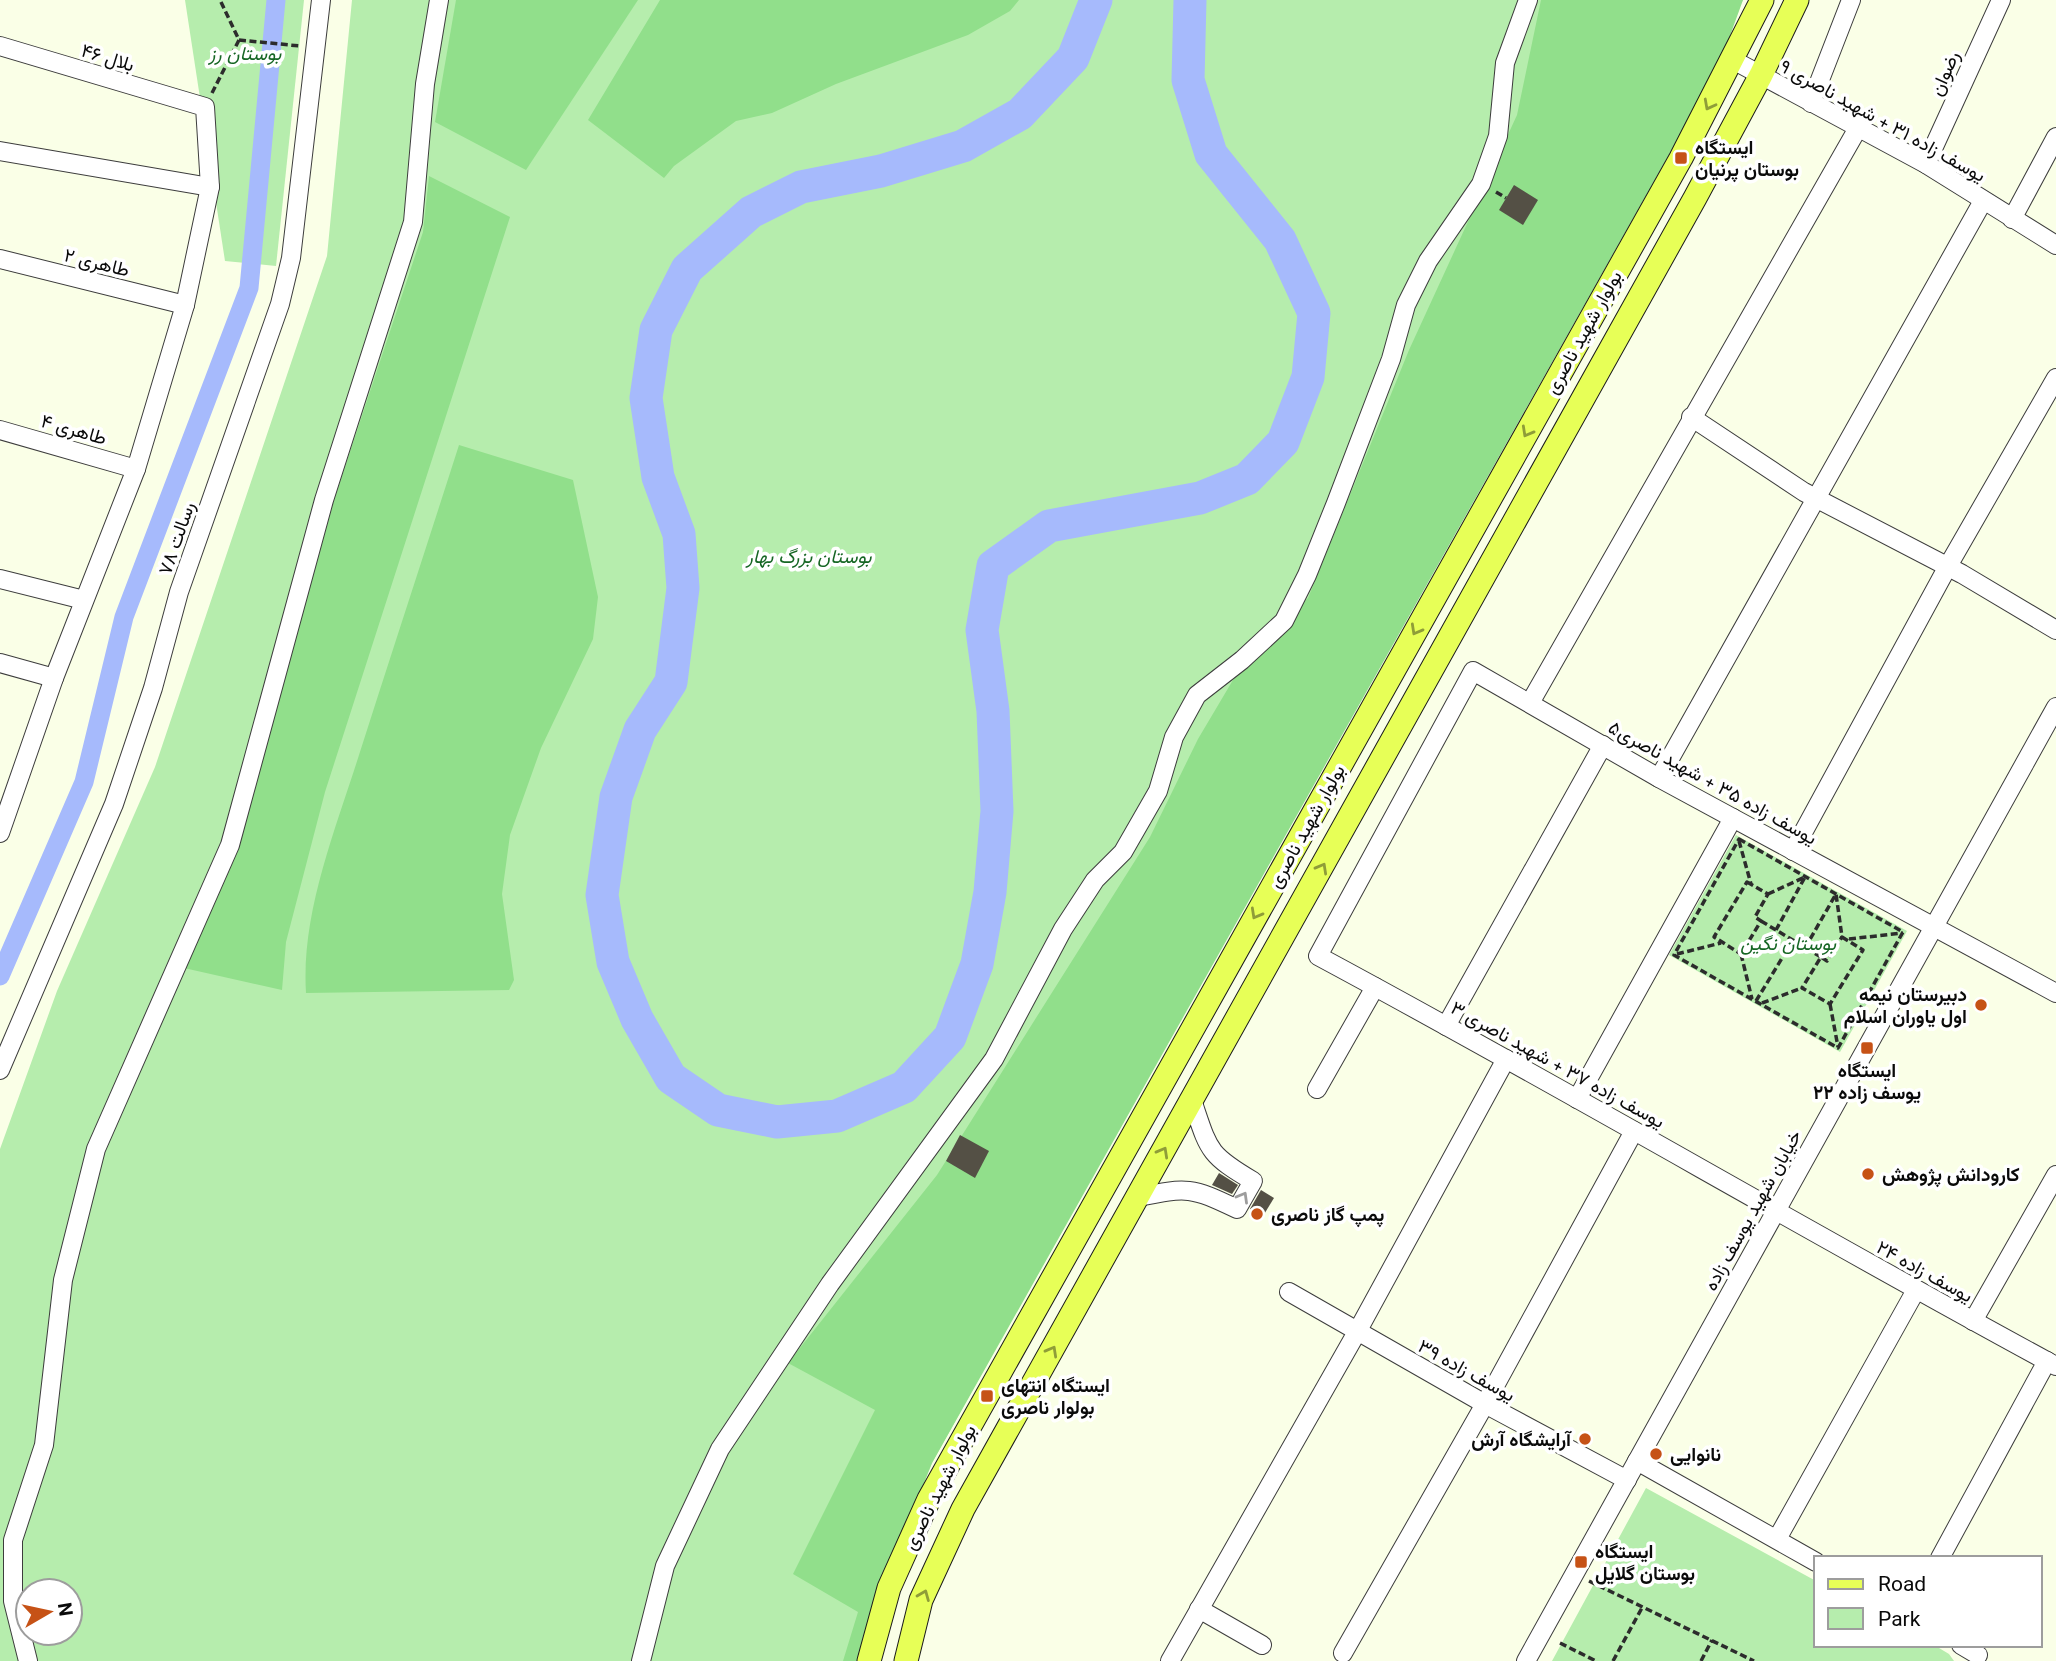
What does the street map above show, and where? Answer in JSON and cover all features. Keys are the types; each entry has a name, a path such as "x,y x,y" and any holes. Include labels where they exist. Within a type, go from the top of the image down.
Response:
{"main road":[{"name":"بولوار شهید ناصری","path":"869,1661 889,1588 929,1499 1733,60 1762,0"},
{"name":"بولوار شهید ناصری","path":"906,1661 921,1600 963,1509 1303,903 1761,75 1797,0"},
{"path":"1272,886 1303,903"}],"street":[{"name":"رسالت ۷۸","path":"0,1070 114,804 153,688 179,592 280,304 293,245 321,0"},
{"path":"28,1661 13,1601 13,1540 44,1445 63,1280 96,1149 230,845 324,500 413,222 425,84 439,0"},
{"path":"641,1661 665,1566 720,1449 830,1284 994,1059 1063,929 1096,880 1123,852 1158,791 1174,737 1197,695 1242,660 1284,621 1307,575 1336,503 1391,359 1406,304 1429,261 1478,190 1498,136 1505,63 1528,0"},
{"path":"1811,103 1851,0"},
{"name":"رضوان","path":"1926,164 2001,0"},
{"name":"بلال ۴۶","path":"0,46 205,107"},
{"name":"یوسف زاده ۳۱ + شهید ناصری ۹","path":"1733,60 1926,164 2056,245"},
{"path":"0,833 54,678 136,469 185,305 210,187 205,107"},
{"path":"1530,703 1691,416 1858,128"},
{"path":"2012,219 2056,137"},
{"path":"0,151 210,187"},
{"path":"1660,778 1983,201"},
{"name":"طاهری ۲","path":"0,259 185,305"},
{"path":"1793,851 1955,570 2056,378"},
{"path":"1691,416 1817,499 1955,570 2056,630"},
{"name":"طاهری ۴","path":"0,430 136,469"},
{"path":"0,579 84,600"},
{"path":"0,663 54,678"},
{"name":"یوسف زاده ۳۵ + شهید ناصری۵","path":"1318,956 1473,671 1660,778 2056,993"},
{"name":"خیابان شهید یوسف زاده","path":"1527,1661 2056,707"},
{"path":"1446,1026 1603,745"},
{"path":"1577,1099 1733,818"},
{"name":"یوسف زاده ۳۷ + شهید ناصری ۳","path":"1318,956 1506,1059 1775,1213"},
{"path":"1317,1089 1375,987"},
{"path":"1170,1661 1357,1332 1506,1059"},
{"path":"1138,1197 1171,1191 1198,1190 1237,1209 1253,1181 1218,1160 1206,1140 1192,1100"},
{"path":"1342,1653 1485,1405 1634,1131"},
{"path":"1973,1321 2056,1175"},
{"name":"یوسف زاده ۲۴","path":"1775,1213 2052,1363"},
{"path":"1777,1539 1916,1290"},
{"name":"یوسف زاده ۳۹","path":"1289,1292 1485,1405 1627,1480"},
{"path":"1941,1556 2052,1363"},
{"path":"1637,1461 1814,1561"},
{"path":"1199,1609 1262,1645"},
{"path":"1964,1647 1978,1655"}],"path":[{"path":"220,0 239,40"},
{"path":"239,40 297,46"},
{"path":"205,107 239,40"},
{"path":"1733,818 1751,884"},
{"path":"1739,839 1903,932 1926,941"},
{"path":"1674,955 1739,839"},
{"path":"1805,877 1768,894 1755,917 1827,961 1844,938 1836,894"},
{"path":"1776,930 1805,877"},
{"path":"1756,1001 1741,954 1714,937 1747,882 1768,894"},
{"path":"1805,948 1836,894"},
{"path":"1741,954 1761,921"},
{"path":"1844,938 1903,932"},
{"path":"1838,1048 1903,932"},
{"path":"1838,1048 1829,1004 1863,950 1844,938"},
{"path":"1756,1001 1793,940"},
{"path":"1674,955 1723,943"},
{"path":"1674,955 1838,1048"},
{"path":"1756,1001 1802,988 1821,957"},
{"path":"1802,988 1829,1004"},
{"path":"1575,1574 1754,1661"},
{"path":"1613,1661 1643,1606"},
{"path":"1701,1661 1712,1640"},
{"path":"1560,1643 1596,1661"}],"green space":[{"name":"بوستان رز","path":"185,0 304,0 276,266 225,261"},
{"name":"بوستان بزرگ بهار","path":"352,0 1743,0 932,1463 880,1591 863,1661 0,1661 0,1149 57,991 155,767 327,256"},
{"path":"456,0 638,0 526,170 435,122"},
{"path":"660,0 1019,0 1010,11 968,35 836,84 772,113 736,121 674,166 664,178 588,120"},
{"path":"1541,0 1743,0 1719,66 932,1463 880,1591 863,1661 843,1661 858,1612 793,1574 875,1410 788,1363 937,1175 1150,837 1198,739 1249,653 1308,598 1409,350 1517,115"},
{"path":"429,176 510,217 325,792 286,942 282,990 184,968 238,849 334,500 423,232"},
{"path":"459,445 573,480 598,597 593,639 541,748 510,835 502,894 514,980 509,990 306,993 309,933 330,843"},
{"name":"بوستان نگین","path":"1736,835 1907,931 1840,1052 1669,955"},
{"path":"1646,1488 1814,1580 1814,1647 1937,1647 1949,1654 1954,1661 1552,1661"}],"building":[{"path":"1514,185 1538,200 1523,225 1499,210"},
{"path":"960,1135 989,1151 975,1178 946,1161"},
{"path":"1219,1173 1238,1185 1232,1194 1212,1185"},
{"path":"1261,1190 1274,1198 1263,1216 1250,1209"}],"waterway":[{"path":"0,976 84,782 124,617 249,288 276,0"},
{"path":"1096,0 1073,58 1020,114 963,146 881,171 801,187 751,212 687,269 656,330 646,398 658,477 679,534 683,588 671,682 640,730 616,797 602,895 613,962 637,1019 671,1078 718,1110 777,1122 837,1116 904,1087 950,1037 977,964 990,892 997,811 993,711 982,630 993,566 1049,526 1200,498 1247,479 1283,442 1308,377 1314,313 1280,240 1211,154 1188,80 1190,0"}],"place":[{"name":"ایستگاه بوستان پرنیان","path":"1681,158"},
{"name":"دبیرستان نیمه اول یاوران اسلام","path":"1981,1005"},
{"name":"ایستگاه یوسف زاده ۲۲","path":"1867,1048"},
{"name":"کارودانش پژوهش","path":"1868,1174"},
{"name":"پمپ گاز ناصری","path":"1257,1214"},
{"name":"ایستگاه انتهای بولوار ناصری","path":"987,1396"},
{"name":"آرایشگاه آرش","path":"1585,1439"},
{"name":"نانوایی","path":"1656,1454"},
{"name":"ایستگاه بوستان گلایل","path":"1581,1562"}]}
